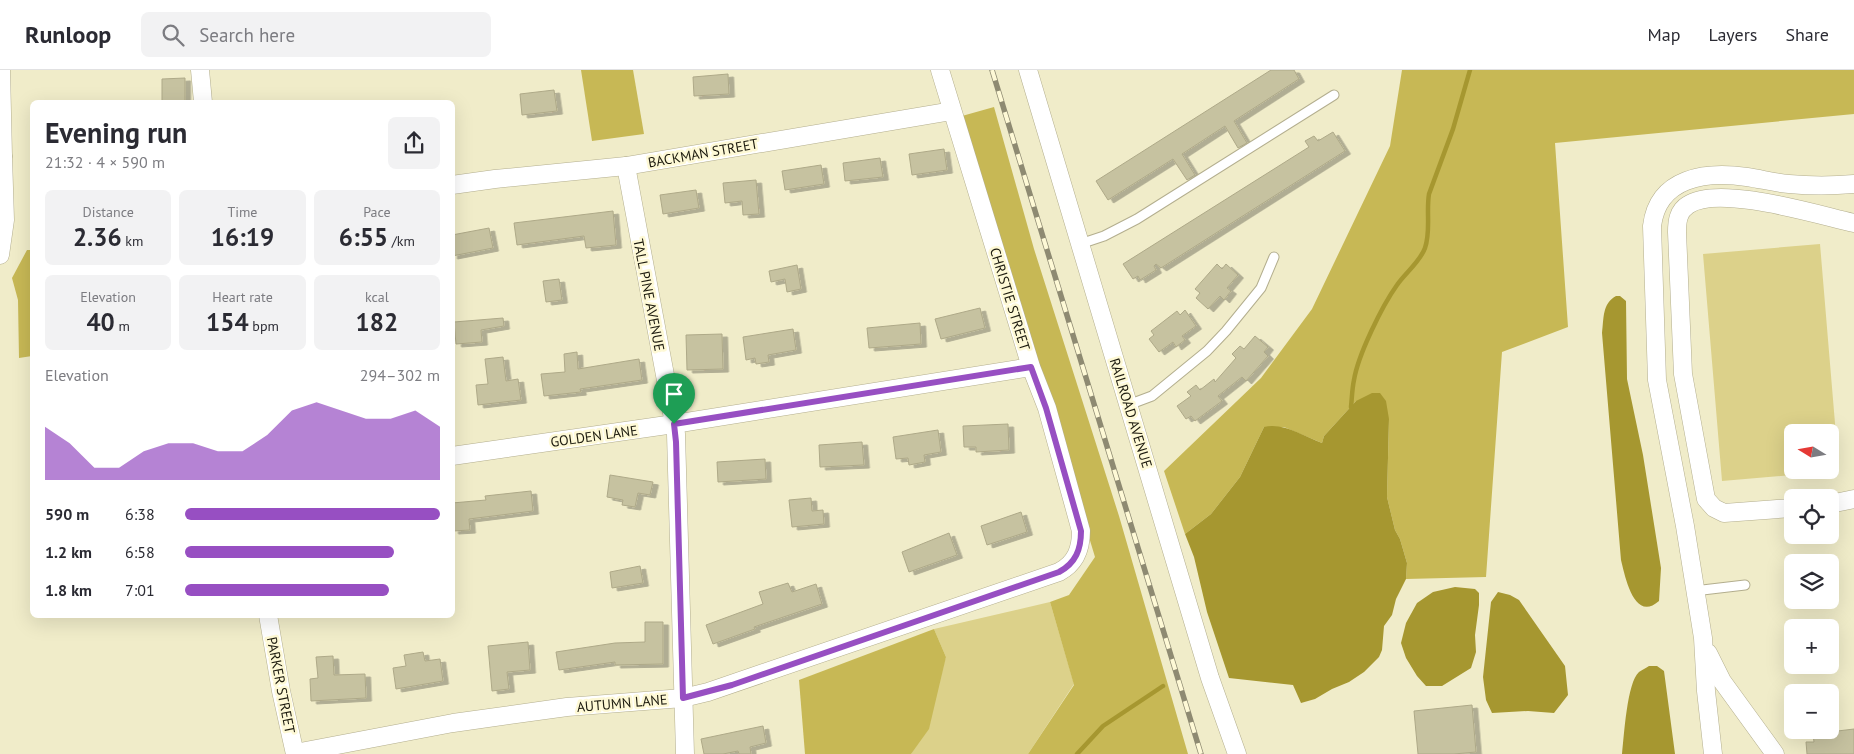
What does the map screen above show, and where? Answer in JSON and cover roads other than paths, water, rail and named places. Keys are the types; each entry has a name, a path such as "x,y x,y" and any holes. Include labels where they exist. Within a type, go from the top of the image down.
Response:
{"street":[{"path":"0,255 5,220 1,157 1,70"},
{"path":"200,70 203,100"},
{"name":"CHRISTIE STREET","path":"940,70 1031,367 1046,408 1081,531 1080,548 1076,557"},
{"name":"RAILROAD AVENUE","path":"1028,70 1210,678 1237,754"},
{"name":"BACKMAN STREET","path":"455,185 626,166 952,111"},
{"name":"TALL PINE AVENUE","path":"626,166 676,442 685,754"},
{"path":"1713,754 1706,691 1703,638 1685,526 1657,380 1652,226 1657,205 1662,197 1672,188 1686,180 1697,178 1734,176 1815,186 1854,184"},
{"path":"1784,508 1724,512 1714,508 1706,499 1683,374 1678,217 1686,205 1693,202 1738,197 1854,223"},
{"name":"GOLDEN LANE","path":"455,456 674,424 1031,367"},
{"path":"1839,502 1854,500"},
{"name":"AUTUMN LANE","path":"295,753 453,723 567,707 683,698 732,685 1059,572 1076,557"},
{"name":"PARKER STREET","path":"269,618 281,692 295,753"},
{"path":"1703,638 1718,674 1775,754"}],"lane":[{"path":"1080,244 1104,236 1137,219 1334,95"},
{"path":"1128,405 1152,396 1207,351 1261,288 1274,257"},
{"path":"1694,591 1745,585"}],"waterway":[{"path":"1351,407 1356,370 1371,331 1391,294 1420,258 1425,248 1428,235 1429,194 1453,129 1470,70"},
{"path":"1077,754 1103,726 1163,686"}],"railway":[{"path":"992,70 1201,754"}]}
